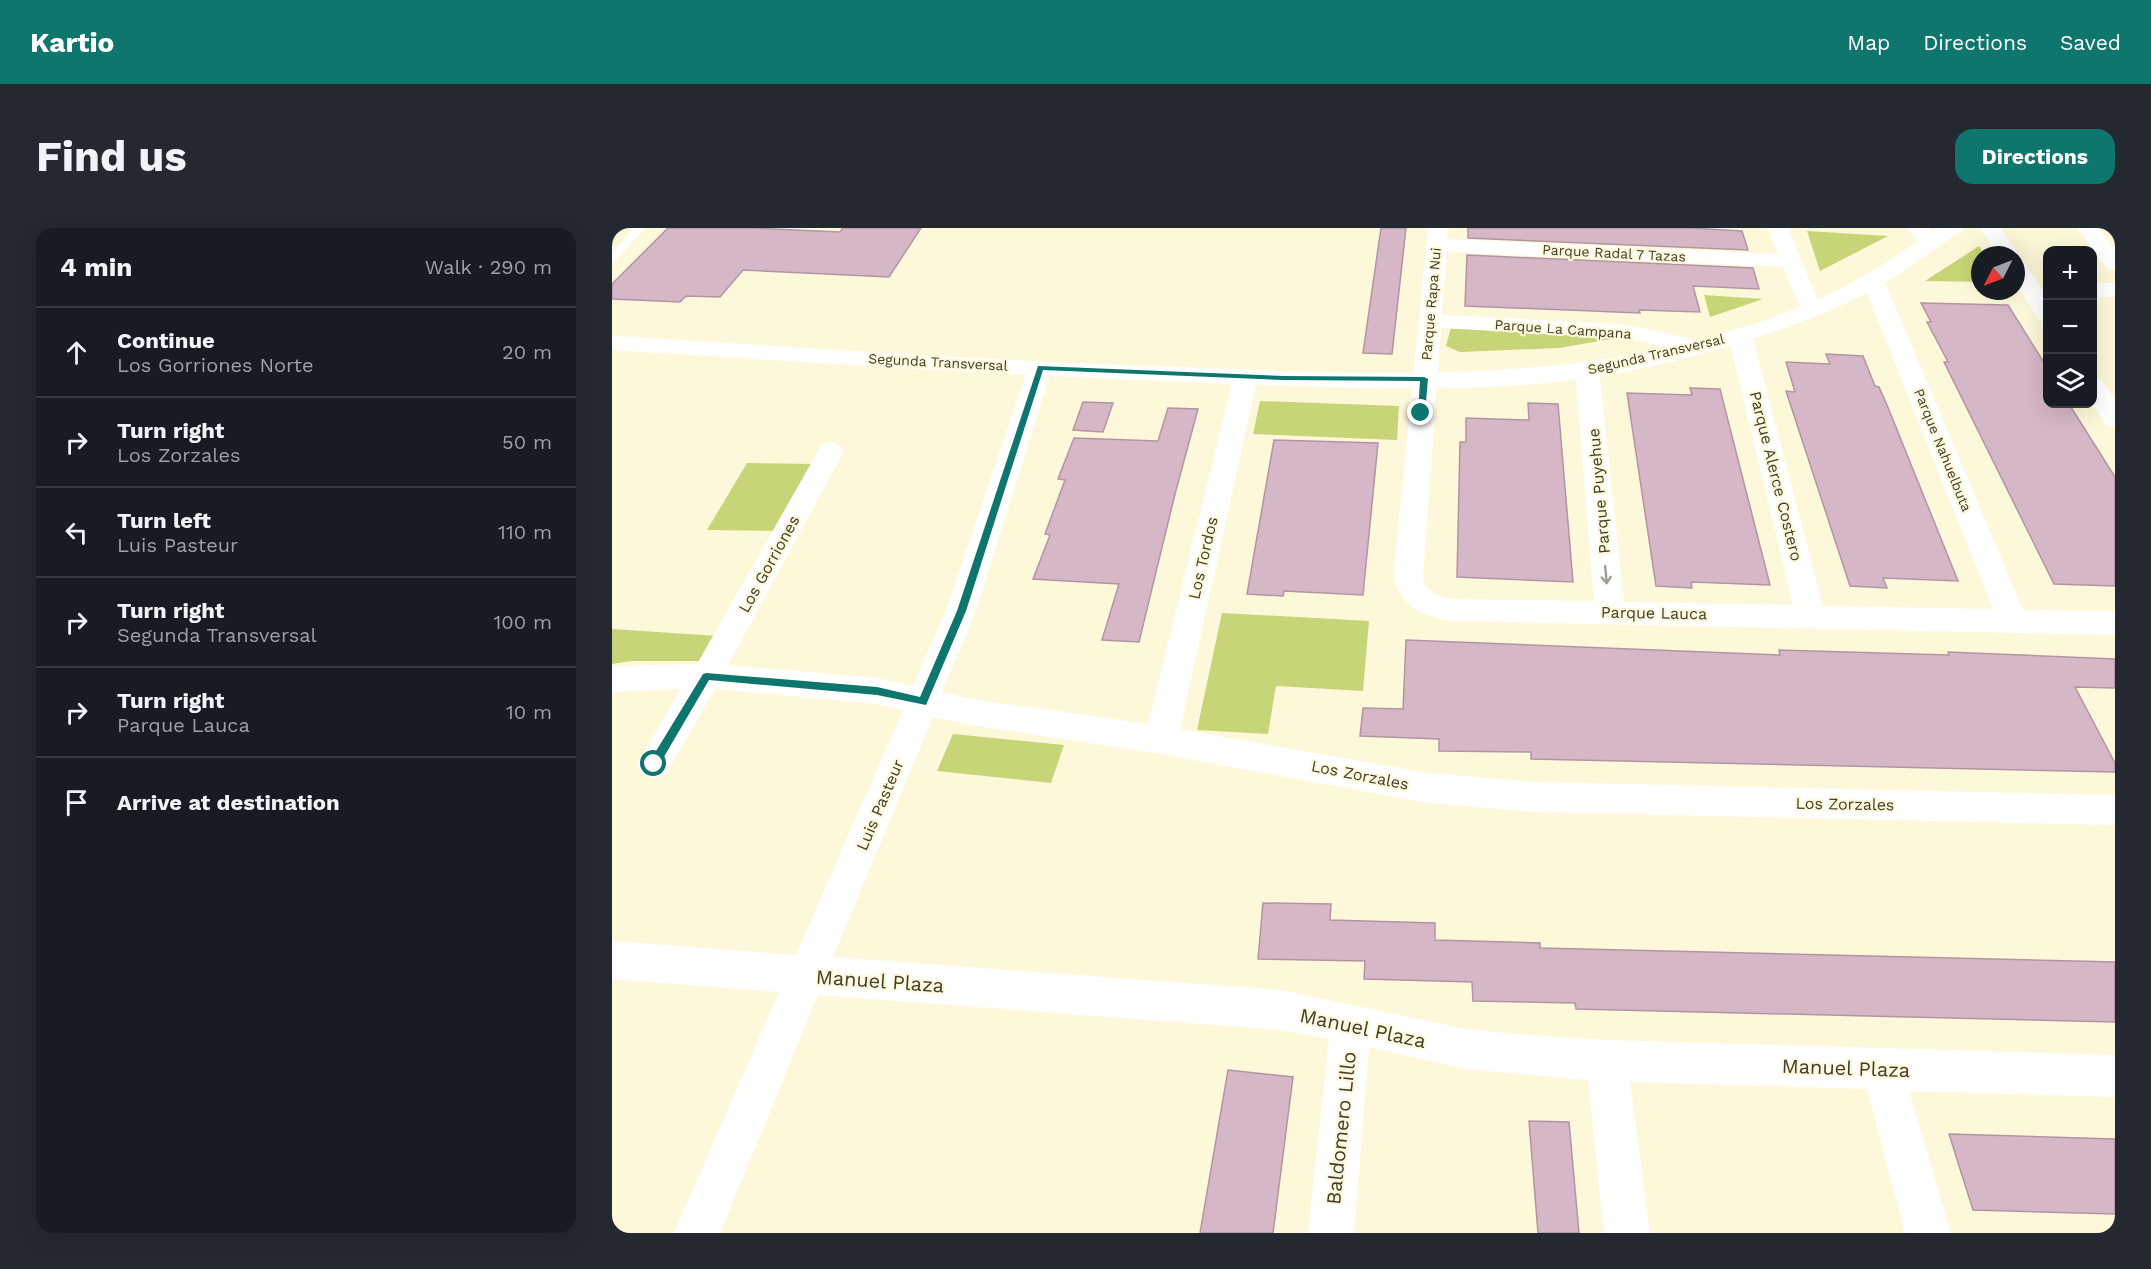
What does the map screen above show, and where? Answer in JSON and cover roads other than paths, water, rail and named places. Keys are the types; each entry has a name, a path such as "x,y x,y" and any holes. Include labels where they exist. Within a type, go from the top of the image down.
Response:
{"street":[{"path":"1778,228 1811,310"},
{"name":"Segunda Transversal","path":"612,343 1040,368 1246,376 1509,378 1587,370 1740,335 1811,310 1873,280 1924,235 1953,228"},
{"path":"1990,228 2002,246"},
{"path":"2087,228 2115,264"},
{"name":"Parque Radal 7 Tazas","path":"1437,236 1791,261"},
{"name":"Parque Rapa Nui","path":"1424,379 1437,236"},
{"path":"2025,276 2038,288"},
{"name":"Parque Nahuelbuta","path":"1873,280 2013,621"},
{"path":"2097,290 2115,290"},
{"name":"Parque La Campana","path":"1430,321 1616,331 1640,334 1695,347"},
{"name":"Parque Alerce Costero","path":"1740,335 1811,617"},
{"name":"Luis Pasteur","path":"698,1233 961,611 1040,368"},
{"name":"Parque Puyehue","path":"1587,370 1610,612"},
{"name":"Los Tordos","path":"1161,740 1246,376"},
{"path":"2097,377 2115,378"},
{"name":"Parque Lauca","path":"1424,379 1408,579 1415,595 1431,605 1450,610 2115,623"},
{"path":"2097,392 2115,419"},
{"name":"Los Gorriones","path":"654,764 706,676 831,451"},
{"name":"Los Zorzales","path":"612,679 706,676 877,691 980,713 1161,740 1468,793 1536,797 2115,810"},
{"name":"Manuel Plaza","path":"612,960 1281,1010 1352,1023 1465,1050 1514,1055 1607,1061 2115,1076"},
{"name":"Baldomero Lillo","path":"1331,1233 1352,1023"},
{"path":"1607,1061 1627,1233"},
{"path":"1882,1070 1928,1233"}],"lane":[{"path":"612,258 640,228"}]}
